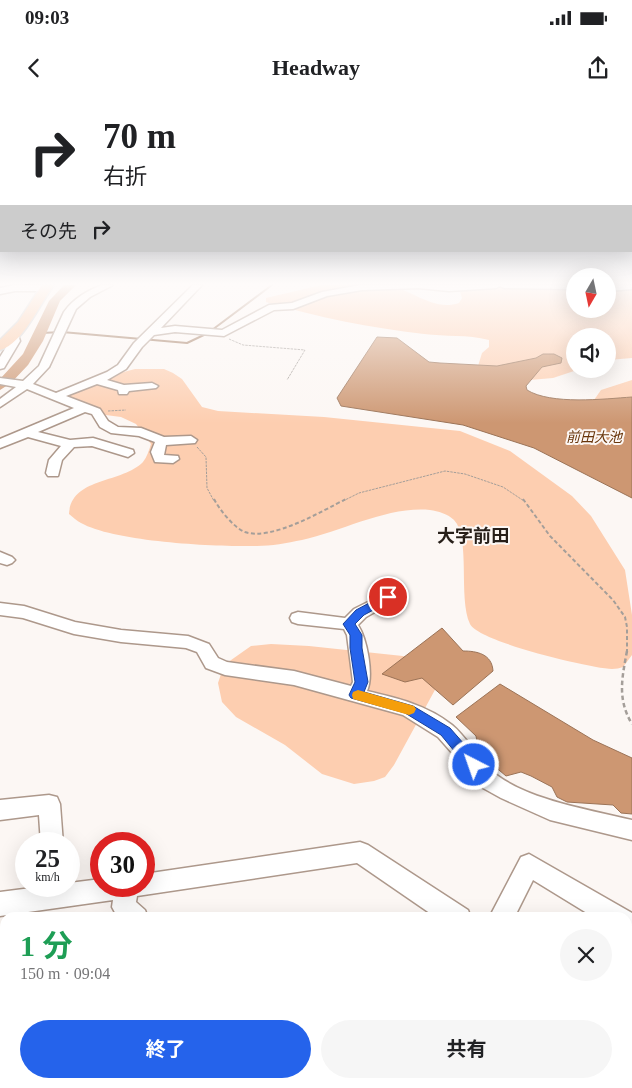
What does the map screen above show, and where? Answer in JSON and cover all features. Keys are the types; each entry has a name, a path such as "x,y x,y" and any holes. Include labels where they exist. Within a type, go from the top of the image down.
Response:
{"main road":[{"path":"0,346 15,336 18,331"}],"street":[{"path":"0,404 44,367 60,331"},
{"path":"90,394 102,381 122,367 138,345 152,332 159,331"},
{"path":"199,331 221,333 227,331"},
{"path":"0,336 15,336 15,341 0,366"},
{"path":"0,381 24,384 96,412 104,424 115,430 141,432 162,441 191,440"},
{"path":"55,397 102,381 124,390 152,386"},
{"path":"0,444 83,408"},
{"path":"25,432 70,444 93,442 128,452"},
{"path":"162,441 157,450 157,456 166,461"},
{"path":"53,473 53,466 59,455 70,444"},
{"path":"349,624 360,612 388,597"},
{"path":"0,609 24,612 74,628 121,636 188,642 203,648 212,663 225,668 294,678 409,709 446,732 490,782 508,792 550,810 632,830"},
{"path":"298,618 349,624"},
{"path":"349,624 356,635 356,648 362,682 356,695"},
{"path":"0,810 49,804 51,832"},
{"path":"80,895 130,900 360,852 449,912"},
{"path":"504,912 529,865 608,912"},
{"path":"0,904 33,897"}],"path":[{"path":"221,333 232,341 243,345 305,350 287,380"},
{"path":"96,412 126,410"},
{"path":"191,440 206,457 207,488 221,512 244,532 260,534 277,530 303,520 359,493 445,471 464,474 518,495 527,503 550,536 613,600 625,617 627,651 621,682 624,711 632,724"}],"shaded area":[{"path":"399,331 566,331 566,374 553,378 518,381 478,366 482,353 489,347 489,340 473,337"},
{"path":"616,331 632,331 632,358 616,359"},
{"path":"135,369 164,369 173,373 182,379 202,407 218,411 324,417 460,431 510,451 572,496 591,516 625,570 632,615 632,655 623,667 612,669 600,668 536,653 513,646 478,631 470,624 467,613 462,540 459,529 452,518 436,511 414,510 382,515 318,536 262,546 192,544 141,539 117,535 80,522 69,514 72,502 78,493 98,482 134,469 143,462 151,444 136,424 121,417 98,414 66,397 67,391 79,384"},
{"path":"632,380 632,432 602,412 594,400 601,390"},
{"path":"271,644 412,657 442,677 394,765 385,777 354,784 322,774 285,745 236,717 222,702 218,683 224,665 251,646"}],"water":[{"name":"前田大池","path":"377,337 397,338 429,362 497,366 536,358 543,354 554,354 562,358 561,363 542,367 526,386 527,390 550,398 578,400 632,397 632,498 534,448 463,425 341,406 337,398"},
{"path":"442,628 463,651 478,653 487,657 493,671 453,705 422,678 405,682 382,674"},
{"path":"500,684 593,740 632,758 632,814 621,813 613,805 567,802 557,797 552,787 531,776 521,772 506,776 479,753 476,736 456,717"}],"waterway":[{"path":"0,386 18,369 33,348 42,331"},
{"path":"41,333 62,332 187,343 211,331"}],"slow traffic":[{"path":"358,695 409,709"}],"district":[{"name":"大字前田","path":"473,536"}],"route":[{"path":"388,597 360,612 349,624 356,635 356,648 362,682 356,695 409,709 446,732 474,765"}]}
